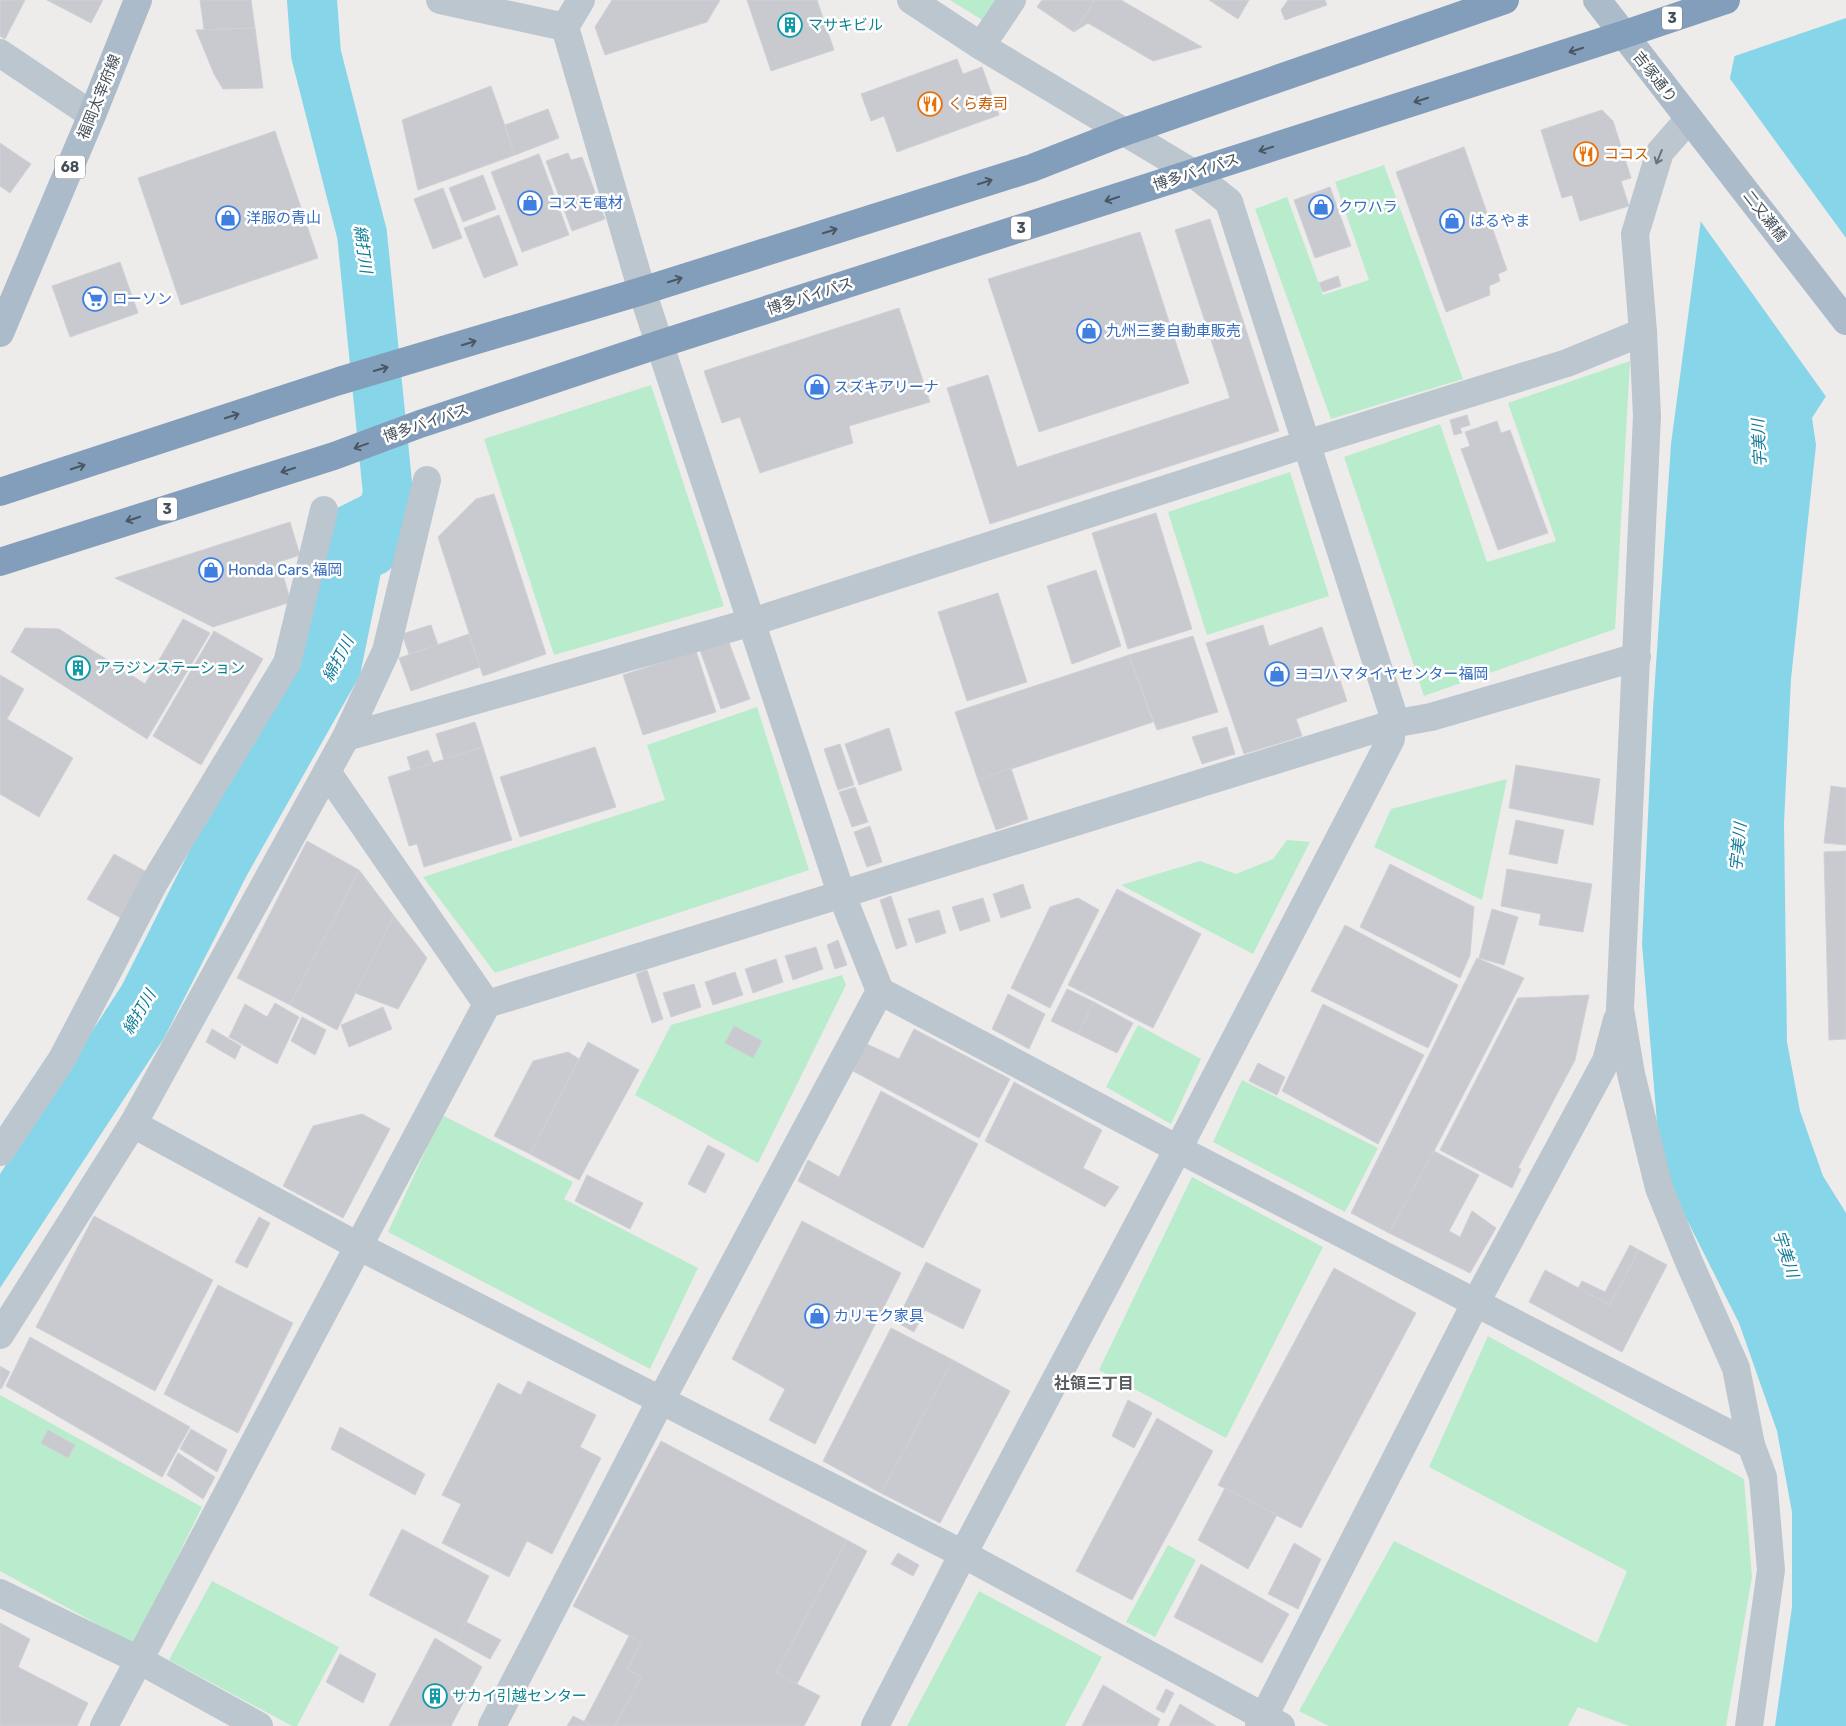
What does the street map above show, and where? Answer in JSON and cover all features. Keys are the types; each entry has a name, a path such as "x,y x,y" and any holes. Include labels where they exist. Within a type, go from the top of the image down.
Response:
{"highway":[{"path":"0,492 338,381 642,291 1032,168 1124,132 1505,0"},
{"name":"3","path":"1622,35 1723,1"},
{"name":"博多バイパス","path":"0,562 334,456 420,424 660,344 1622,35"}],"main road":[{"name":"福岡太宰府線","path":"0,333 92,115 138,0"},
{"name":"吉塚通り","path":"1596,0 1689,119"},
{"name":"二又瀬橋","path":"1689,119 1844,318"}],"street":[{"path":"440,0 565,27"},
{"path":"581,0 565,27 642,291 841,893 880,991 1178,1150 1751,1445"},
{"path":"875,1726 963,1554 1178,1150 1391,739 1392,724 1392,711 1229,202 1193,173 981,46 911,0"},
{"path":"981,46 1012,0"},
{"path":"0,53 92,115"},
{"path":"1689,119 1660,152 1636,234 1647,416 1620,1009 1631,1074 1659,1188 1689,1262 1736,1368 1751,1445 1763,1477 1771,1570 1749,1726"},
{"path":"346,737 752,622 1306,444 1567,363 1643,332"},
{"path":"0,1335 133,1124 346,737 386,651 427,480"},
{"path":"0,1152 62,1059 154,883 286,663 324,510"},
{"path":"104,1726 487,1004 1392,724 1431,717 1637,658"},
{"path":"327,772 487,1004"},
{"path":"492,1726 661,1400 880,991"},
{"path":"133,1124 358,1246 963,1554 1268,1723 1475,1304 1606,1062 1620,1009"},
{"path":"0,1593 139,1660 259,1726"}],"green space":[{"path":"950,0 1002,0 987,23"},
{"path":"1384,165 1463,379 1331,419 1255,209 1287,197 1323,295 1369,280 1335,182"},
{"path":"1630,361 1615,629 1424,696 1344,457 1440,424 1487,562 1556,541 1508,403"},
{"path":"651,385 724,606 554,655 484,439"},
{"path":"1290,472 1329,596 1207,635 1168,512"},
{"path":"757,707 809,870 495,973 423,877 665,800 647,745"},
{"path":"1507,779 1482,900 1374,847 1391,809"},
{"path":"1287,840 1310,842 1253,954 1121,885 1200,861 1236,874 1273,859"},
{"path":"842,975 846,985 758,1163 635,1095 671,1025"},
{"path":"1138,1025 1201,1059 1171,1124 1106,1087"},
{"path":"1242,1080 1378,1148 1345,1212 1213,1142"},
{"path":"442,1115 573,1182 564,1199 698,1268 650,1369 388,1232"},
{"path":"1192,1177 1323,1247 1226,1438 1099,1370"},
{"path":"1488,1336 1744,1479 1752,1577 1726,1726 1629,1726 1578,1707 1568,1726 1329,1726 1299,1711 1394,1541 1597,1643 1627,1571 1429,1467"},
{"path":"0,1395 202,1507 134,1644 0,1571"},
{"path":"1168,1545 1196,1560 1155,1637 1126,1622"},
{"path":"212,1581 339,1647 297,1726 292,1726 169,1660"},
{"path":"979,1591 1102,1657 1065,1726 907,1726"}],"water":[{"name":"宇美川","path":"1746,0 1846,0 1846,316 1828,393 1812,418 1816,445 1791,679 1784,823 1787,1042 1800,1111 1823,1176 1846,1213 1846,1726 1775,1726 1792,1607 1792,1512 1777,1431 1739,1323 1677,1200 1659,1146 1642,944 1653,709 1671,444 1701,219"},
{"path":"401,476 360,675 247,875 164,1038 0,1288 0,1174 122,985 201,828 300,650 331,511"}],"pier":[{"path":"1744,0 1846,0 1846,18 1732,57"},
{"path":"1728,76 1846,238 1846,327 1830,393 1827,398 1699,219"}],"building":[{"path":"0,0 25,0 5,39 0,36"},
{"path":"47,0 103,0 91,23"},
{"path":"200,0 251,0 255,28 204,30"},
{"path":"612,0 720,0 707,22 605,55 595,27"},
{"name":"マサキビル","path":"747,0 817,0 834,50 771,71"},
{"path":"1042,0 1095,0 1074,32 1037,7"},
{"path":"1095,0 1121,0 1202,47 1153,61 1088,23 1074,32"},
{"path":"1209,0 1249,0 1238,19"},
{"path":"1288,0 1325,0 1327,5 1285,20 1281,10"},
{"path":"255,28 263,88 223,89 214,74 196,30"},
{"name":"くら寿司","path":"957,59 963,74 982,67 999,115 897,152 884,116 871,121 861,94"},
{"path":"491,86 515,155 418,190 402,120"},
{"path":"548,109 559,138 515,155 505,125"},
{"name":"ココス","path":"1602,110 1613,121 1631,178 1621,181 1629,206 1580,221 1572,195 1562,198 1541,130"},
{"name":"洋服の青山","path":"275,131 318,258 181,305 138,178"},
{"path":"0,143 31,164 10,193 0,186"},
{"name":"はるやま","path":"1464,147 1507,270 1498,274 1500,281 1489,286 1490,295 1446,312 1396,172"},
{"path":"568,153 571,160 582,157 605,219 572,231 546,161"},
{"name":"コスモ電材","path":"539,154 569,235 522,252 491,172"},
{"path":"483,175 496,209 463,222 449,188"},
{"path":"1330,187 1351,246 1315,258 1294,200"},
{"path":"443,188 462,238 433,249 414,199"},
{"path":"499,215 518,265 484,278 464,228"},
{"path":"1210,219 1279,431 990,524 947,388 988,375 1017,467 1230,398 1175,230"},
{"name":"九州三菱自動車販売","path":"1140,232 1189,383 1039,432 988,279"},
{"name":"ローソン","path":"120,262 138,313 70,337 52,286"},
{"path":"1338,276 1341,286 1323,292 1319,283"},
{"name":"スズキアリーナ","path":"899,308 930,402 849,426 853,443 760,473 740,417 722,423 704,371"},
{"path":"1467,415 1470,425 1460,428 1462,433 1454,435 1450,420"},
{"path":"1497,421 1501,433 1510,430 1548,533 1498,550 1461,449 1470,446 1465,432"},
{"path":"494,494 546,654 483,676 438,537 476,499"},
{"path":"1156,513 1192,629 1128,649 1092,533"},
{"name":"Honda Cars 福岡","path":"290,522 300,555 279,562 291,602 213,627 115,578"},
{"path":"1096,570 1121,646 1072,664 1047,586"},
{"path":"998,593 1027,682 967,701 938,612"},
{"name":"アラジンステーション","path":"183,619 210,633 147,739 11,652 25,628 59,629 145,684"},
{"path":"431,625 438,645 409,654 402,634"},
{"name":"ヨコハマタイヤセンター福岡","path":"1263,625 1269,646 1322,627 1347,701 1296,719 1302,736 1244,754 1206,643"},
{"path":"214,631 263,659 201,765 153,736"},
{"path":"469,634 480,667 411,691 399,658"},
{"path":"1193,636 1218,712 1157,730 1129,655"},
{"path":"728,640 750,699 721,709 700,650"},
{"path":"696,651 716,712 643,735 623,675"},
{"path":"1129,655 1153,722 978,780 955,712"},
{"path":"0,675 24,689 7,719 73,758 39,817 0,794"},
{"path":"475,722 483,747 444,760 436,734"},
{"path":"1227,727 1235,754 1202,764 1192,737"},
{"path":"889,728 902,770 859,785 845,744"},
{"path":"840,744 854,785 838,790 824,749"},
{"path":"483,747 512,840 424,867 417,844 409,846 388,777"},
{"path":"595,747 616,807 520,837 500,777"},
{"path":"428,750 433,763 411,770 407,757"},
{"path":"1516,765 1600,779 1593,825 1509,808"},
{"path":"1011,768 1028,819 996,830 978,780"},
{"path":"1831,786 1846,788 1846,845 1824,843"},
{"path":"855,787 868,822 852,827 839,792"},
{"path":"1516,820 1564,830 1557,864 1509,854"},
{"path":"870,826 882,862 867,867 854,832"},
{"path":"307,841 359,870 290,1005 237,978"},
{"path":"1846,851 1846,1039 1829,1040 1824,852"},
{"path":"114,854 154,876 128,922 87,899"},
{"path":"1390,864 1474,907 1470,955 1460,978 1360,927"},
{"path":"1507,869 1592,884 1583,932 1539,925 1541,914 1501,906"},
{"path":"359,870 394,916 337,1030 290,1005"},
{"path":"1023,884 1031,908 1001,918 993,894"},
{"path":"1117,889 1201,934 1153,1028 1068,985"},
{"path":"891,896 907,945 896,949 880,900"},
{"path":"983,898 990,921 960,931 952,907"},
{"path":"1078,898 1099,910 1050,1008 1011,988 1050,907"},
{"path":"1492,909 1518,917 1504,965 1479,958"},
{"path":"939,910 946,933 916,943 908,919"},
{"path":"394,916 427,958 398,1009 355,993"},
{"path":"1345,925 1458,985 1428,1048 1311,991"},
{"path":"838,940 847,965 835,969 827,945"},
{"path":"816,947 823,969 793,980 785,956"},
{"path":"1477,958 1524,978 1389,1233 1351,1213"},
{"path":"776,959 783,982 753,993 745,969"},
{"path":"647,970 663,1019 652,1023 636,974"},
{"path":"735,972 743,995 713,1005 705,982"},
{"path":"694,984 701,1007 671,1017 663,993"},
{"path":"1067,989 1094,1002 1078,1034 1051,1021"},
{"path":"1008,994 1045,1014 1029,1049 992,1029"},
{"path":"1589,995 1575,1060 1518,1168 1521,1169 1512,1188 1440,1150 1518,998"},
{"path":"1094,1002 1133,1023 1117,1053 1078,1034"},
{"path":"275,1003 299,1017 277,1064 229,1037 245,1004 267,1017"},
{"path":"1323,1004 1424,1055 1378,1144 1282,1091"},
{"path":"383,1007 392,1029 349,1047 341,1025"},
{"path":"302,1017 326,1030 315,1055 291,1041"},
{"path":"734,1026 762,1041 753,1058 725,1043"},
{"path":"212,1029 241,1046 235,1059 206,1042"},
{"path":"914,1029 1010,1079 979,1138 853,1071 867,1044 899,1059"},
{"path":"588,1042 639,1070 579,1180 530,1154"},
{"path":"568,1052 579,1059 530,1154 494,1136 533,1061"},
{"path":"1258,1063 1285,1077 1277,1095 1249,1081"},
{"path":"1014,1082 1102,1130 1083,1168 1119,1187 1105,1207 985,1141"},
{"path":"881,1091 978,1144 923,1248 798,1181 808,1160 839,1177"},
{"path":"362,1114 390,1129 343,1218 283,1186 313,1126"},
{"path":"708,1145 725,1154 705,1193 688,1184"},
{"path":"1434,1151 1479,1175 1449,1231 1460,1237 1472,1211 1496,1228 1470,1273 1389,1233"},
{"path":"587,1175 643,1203 630,1229 575,1201"},
{"path":"94,1216 213,1280 155,1391 36,1327"},
{"path":"259,1217 270,1223 247,1268 235,1262"},
{"name":"カリモク家具","path":"802,1221 901,1273 815,1444 769,1420 785,1389 732,1359"},
{"path":"1630,1245 1639,1250 1610,1305 1578,1288 1582,1281 1605,1292"},
{"path":"1639,1250 1667,1265 1622,1352 1529,1302 1545,1270 1610,1305"},
{"path":"926,1262 981,1290 963,1329 925,1310 914,1332 896,1322"},
{"path":"1334,1268 1416,1313 1301,1528 1218,1485"},
{"path":"218,1285 293,1323 238,1433 164,1394"},
{"path":"891,1328 953,1360 881,1493 823,1461"},
{"path":"30,1337 190,1427 162,1477 6,1386"},
{"path":"953,1360 1010,1391 940,1523 881,1493"},
{"path":"0,1366 10,1372 1,1389 0,1388"},
{"path":"528,1381 596,1415 580,1447 601,1458 552,1554 527,1541 509,1577 442,1543 461,1504 442,1495 498,1383 521,1395"},
{"path":"1128,1400 1152,1413 1134,1448 1112,1436"},
{"path":"1157,1418 1213,1451 1132,1600 1076,1571"},
{"path":"340,1427 425,1474 415,1495 331,1449"},
{"path":"191,1429 227,1450 217,1472 180,1449"},
{"path":"48,1430 75,1445 68,1458 41,1443"},
{"path":"661,1441 847,1540 776,1673 820,1696 804,1726 615,1726 641,1677 627,1669 641,1642 573,1606"},
{"path":"178,1453 215,1477 203,1499 167,1475"},
{"path":"1225,1488 1277,1515 1248,1569 1198,1540"},
{"path":"402,1529 489,1576 457,1641 369,1595"},
{"path":"847,1540 867,1551 797,1684 776,1673"},
{"path":"1294,1543 1321,1559 1298,1609 1268,1594"},
{"path":"898,1553 919,1565 913,1576 891,1564"},
{"path":"1201,1564 1289,1614 1262,1663 1174,1617"},
{"path":"466,1622 501,1640 490,1659 457,1641"},
{"path":"0,1623 30,1639 18,1667 88,1703 77,1726 0,1726"},
{"path":"629,1636 641,1642 627,1669 641,1677 615,1726 592,1726 584,1722"},
{"name":"サカイ引越センター","path":"435,1638 482,1667 451,1726 389,1726"},
{"path":"340,1654 376,1674 363,1703 326,1682"},
{"path":"1103,1685 1160,1719 1157,1726 1082,1726"},
{"path":"1166,1689 1174,1693 1164,1713 1156,1709"},
{"path":"1180,1704 1216,1726 1169,1726"},
{"path":"573,1716 585,1722 592,1726 567,1726"}],"waterway":[{"name":"綿打川","path":"312,0 316,54 362,234 388,493 373,551"}],"place":[{"name":"マサキビル","path":"790,25"},
{"name":"くら寿司","path":"930,104"},
{"name":"ココス","path":"1586,154"},
{"name":"コスモ電材","path":"530,203"},
{"name":"クワハラ","path":"1321,207"},
{"name":"洋服の青山","path":"228,218"},
{"name":"はるやま","path":"1452,221"},
{"name":"ローソン","path":"95,299"},
{"name":"九州三菱自動車販売","path":"1089,331"},
{"name":"スズキアリーナ","path":"817,387"},
{"name":"Honda Cars 福岡","path":"211,570"},
{"name":"アラジンステーション","path":"78,668"},
{"name":"ヨコハマタイヤセンター福岡","path":"1277,674"},
{"name":"カリモク家具","path":"817,1316"},
{"name":"サカイ引越センター","path":"435,1696"}],"district":[{"name":"社領三丁目","path":"1094,1383"}]}
